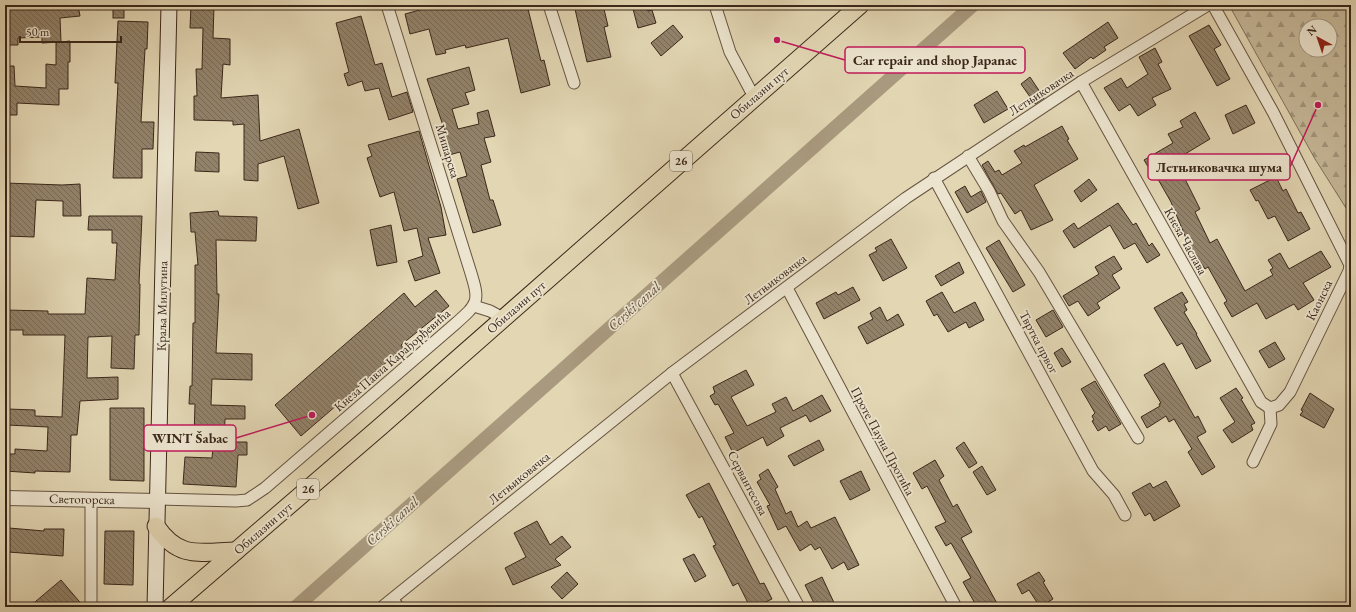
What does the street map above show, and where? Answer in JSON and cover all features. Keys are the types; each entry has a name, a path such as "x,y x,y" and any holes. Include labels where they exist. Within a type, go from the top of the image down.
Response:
{"main road":[{"name":"Краља Милутина","path":"155,607 169,5"},
{"name":"Обилазни пут","path":"171,607 860,5"},
{"path":"156,526 172,544 185,552 200,553 236,551"}],"street":[{"name":"Мишарска","path":"387,5 476,289 477,296 474,306"},
{"path":"549,5 574,83"},
{"path":"716,5 730,52 754,97"},
{"name":"Летњиковачка","path":"382,607 672,373 934,178 1081,82 1208,5"},
{"name":"Каонска","path":"1214,5 1273,112 1350,265 1290,392 1279,406 1270,408"},
{"name":"Кнеза Часлава","path":"1081,82 1260,402 1270,408"},
{"path":"968,156 989,192 1003,221 1039,272 1138,438"},
{"name":"Твртка првог","path":"934,178 1093,470 1114,495 1125,515"},
{"name":"Проте Пауна Протића","path":"787,288 956,607"},
{"name":"Кнеза Павла Карађорђевића","path":"158,500 247,500 454,325 474,306"},
{"path":"474,306 490,311 503,318"},
{"name":"Сервантесова","path":"672,373 799,607"},
{"path":"1253,462 1271,424 1270,408"},
{"name":"Светогорска","path":"5,498 158,500"},
{"path":"91,500 91,607"}],"lane":[{"path":"395,597 401,607"}],"green space":[{"path":"1229,5 1351,5 1351,216 1315,159"}],"building":[{"path":"8,5 78,5 80,16 60,18 61,42 70,41 70,62 68,62 68,89 59,89 59,105 17,103 17,115 5,115 5,66 14,66 15,86 46,88 46,64 56,65 56,43 60,42 42,43 42,37 18,38 18,45 5,45 5,23 7,23"},
{"path":"113,5 124,5 124,18 113,18"},
{"path":"191,5 214,5 213,38 230,39 230,65 223,64 221,98 258,95 260,141 299,129 319,203 298,209 284,156 258,164 258,181 244,180 244,124 233,125 233,121 194,120 194,96 197,96 196,69 202,69 203,28 190,28"},
{"path":"438,5 527,5 541,61 544,60 550,85 521,93 508,38 466,48 465,45 445,50 446,53 436,55 429,29 410,34 405,14"},
{"path":"592,5 603,5 608,26 604,27 611,57 587,62 575,9"},
{"path":"632,5 647,5 648,11 652,10 656,23 638,28"},
{"path":"361,16 375,65 382,63 392,97 407,92 413,112 389,120 379,88 365,91 362,81 348,86 344,74 349,72 336,23"},
{"path":"118,21 148,22 141,122 154,122 153,149 142,149 142,178 113,178 118,83 115,83"},
{"path":"1108,22 1118,38 1104,47 1106,50 1093,59 1091,57 1075,69 1063,53"},
{"path":"673,25 683,37 661,56 651,43"},
{"path":"1209,25 1221,45 1214,49 1230,79 1217,86 1189,36"},
{"path":"1155,48 1162,62 1158,64 1171,89 1152,98 1156,105 1138,116 1130,104 1119,111 1104,88 1121,78 1127,88 1148,74 1139,57"},
{"path":"469,67 475,90 465,93 469,104 452,109 458,129 479,124 477,113 488,110 495,136 484,138 491,162 481,165 490,200 493,200 501,225 473,233 457,179 467,176 460,152 449,155 443,135 446,134 427,79"},
{"path":"1030,77 1044,98 1035,104 1021,84"},
{"path":"997,91 1008,109 984,123 974,105"},
{"path":"1246,105 1255,123 1233,134 1225,115"},
{"path":"1195,112 1210,139 1180,157 1190,176 1185,179 1200,209 1195,212 1210,243 1217,239 1245,291 1273,275 1270,270 1273,268 1268,260 1280,253 1289,269 1321,251 1331,267 1303,283 1314,300 1298,310 1294,304 1266,319 1257,303 1232,317 1224,303 1227,301 1208,267 1205,269 1188,243 1171,202 1155,174 1153,175 1144,160 1173,143 1168,134 1183,127 1180,121"},
{"path":"1062,126 1069,139 1067,140 1078,159 1034,185 1053,220 1031,230 1021,210 1015,214 1001,193 998,194 982,165 988,161 995,172 999,170 1002,175 1022,163 1014,151 1024,145 1025,147"},
{"path":"419,131 441,207 446,235 428,238 440,273 415,281 408,261 423,256 417,228 404,231 394,192 380,197 367,158 372,156 368,145"},
{"path":"196,152 219,153 219,172 195,171"},
{"path":"1276,177 1283,191 1286,189 1298,213 1301,212 1310,229 1288,241 1275,216 1268,219 1258,200 1256,201 1250,190"},
{"path":"1089,179 1097,190 1081,202 1074,191"},
{"path":"5,183 62,185 80,184 81,216 63,216 63,201 36,200 34,237 5,236"},
{"path":"965,186 971,197 981,191 986,202 967,213 955,192"},
{"path":"1118,203 1133,225 1136,223 1149,246 1152,243 1160,255 1147,263 1135,243 1124,249 1110,225 1074,248 1063,231 1074,223 1078,229"},
{"path":"218,211 219,216 257,217 256,241 216,240 217,294 219,294 216,353 252,354 252,380 212,379 211,405 245,406 245,419 225,419 224,442 247,442 247,455 238,455 236,487 183,484 185,457 212,458 214,436 194,436 195,404 189,404 190,386 192,386 193,323 195,323 195,265 198,265 195,232 191,232 190,213"},
{"path":"89,216 142,216 139,284 139,335 135,335 134,369 111,368 112,336 88,337 87,378 118,377 118,399 80,401 77,435 71,435 70,472 35,471 35,473 5,471 5,454 15,454 15,449 47,451 48,427 7,425 8,409 35,410 35,416 62,417 65,335 23,335 23,330 5,330 5,310 48,311 48,314 85,314 87,278 115,280 117,243 112,243 112,230 88,230"},
{"path":"391,225 397,262 377,266 370,230"},
{"path":"891,239 907,268 883,281 869,255 877,251 875,248"},
{"path":"999,240 1025,285 1013,292 986,248"},
{"path":"1114,256 1122,269 1112,275 1120,288 1097,303 1100,308 1088,316 1078,301 1069,306 1063,296 1099,274 1095,267"},
{"path":"959,262 964,273 941,286 935,276"},
{"path":"853,287 860,300 824,319 816,303 836,292 838,295"},
{"path":"436,290 449,306 401,345 403,348 301,436 275,405 404,293 415,307"},
{"path":"942,292 954,313 975,302 984,320 969,328 966,322 948,332 937,314 934,316 926,301"},
{"path":"1182,292 1188,302 1184,304 1187,310 1184,312 1211,361 1196,369 1182,343 1177,346 1154,308"},
{"path":"880,307 887,321 898,314 904,325 867,344 858,327 873,319 870,313"},
{"path":"1053,310 1063,327 1046,337 1036,320"},
{"path":"1275,342 1285,359 1269,368 1259,351"},
{"path":"1062,348 1071,362 1062,367 1054,353"},
{"path":"1164,363 1195,418 1198,416 1206,432 1197,437 1215,467 1202,475 1188,452 1192,449 1174,419 1169,422 1166,416 1147,428 1141,417 1160,406 1159,404 1161,403 1144,375"},
{"path":"746,370 754,385 731,397 747,426 776,412 772,404 786,397 793,411 822,395 831,411 810,422 806,415 780,428 784,436 767,446 763,437 733,453 725,437 734,433 718,404 715,405 710,396 715,393 713,387"},
{"path":"1095,381 1121,424 1109,431 1106,426 1098,431 1092,421 1094,420 1092,416 1095,413 1081,389"},
{"path":"1236,388 1243,398 1241,399 1255,423 1251,425 1253,430 1232,443 1223,430 1235,422 1220,398"},
{"path":"1310,393 1334,409 1324,428 1300,415"},
{"path":"110,408 144,408 144,481 110,480"},
{"path":"819,440 824,450 794,466 788,456"},
{"path":"964,442 977,463 969,468 956,448"},
{"path":"935,460 944,476 939,480 953,507 957,504 972,532 961,538 999,607 977,607 963,582 971,578 951,543 946,546 935,527 946,522 927,486 922,489 913,473"},
{"path":"982,466 996,490 987,495 973,472"},
{"path":"768,469 778,487 775,489 786,514 791,511 798,527 807,521 811,528 835,517 859,565 848,570 844,562 832,569 820,547 815,550 811,544 800,551 786,526 778,530 767,506 770,505 757,482 761,479 759,475"},
{"path":"861,471 870,490 850,500 840,481"},
{"path":"1166,481 1180,506 1154,521 1150,513 1145,516 1132,493 1150,483 1153,488"},
{"path":"709,483 760,584 764,583 772,599 755,607 750,607 738,583 733,586 713,546 716,545 702,516 699,518 686,495"},
{"path":"537,521 550,545 562,536 571,547 555,559 561,565 513,585 505,568 526,557 514,533"},
{"path":"9,528 44,531 44,529 64,529 63,556 8,552"},
{"path":"105,531 134,531 133,585 104,584"},
{"path":"694,554 706,576 695,582 683,559"},
{"path":"567,572 578,584 562,599 551,587"},
{"path":"1039,572 1053,599 1040,607 1029,590 1022,594 1017,584"},
{"path":"822,577 836,607 816,607 805,585"},
{"path":"61,580 84,607 29,607"}],"waterway":[{"name":"Cerski canal","path":"296,607 973,5"}],"place":[{"name":"Car repair and shop Japanac","path":"777,40"},
{"name":"Летњиковачка шума","path":"1318,105"},
{"name":"WINT Šabac","path":"312,415"}]}
